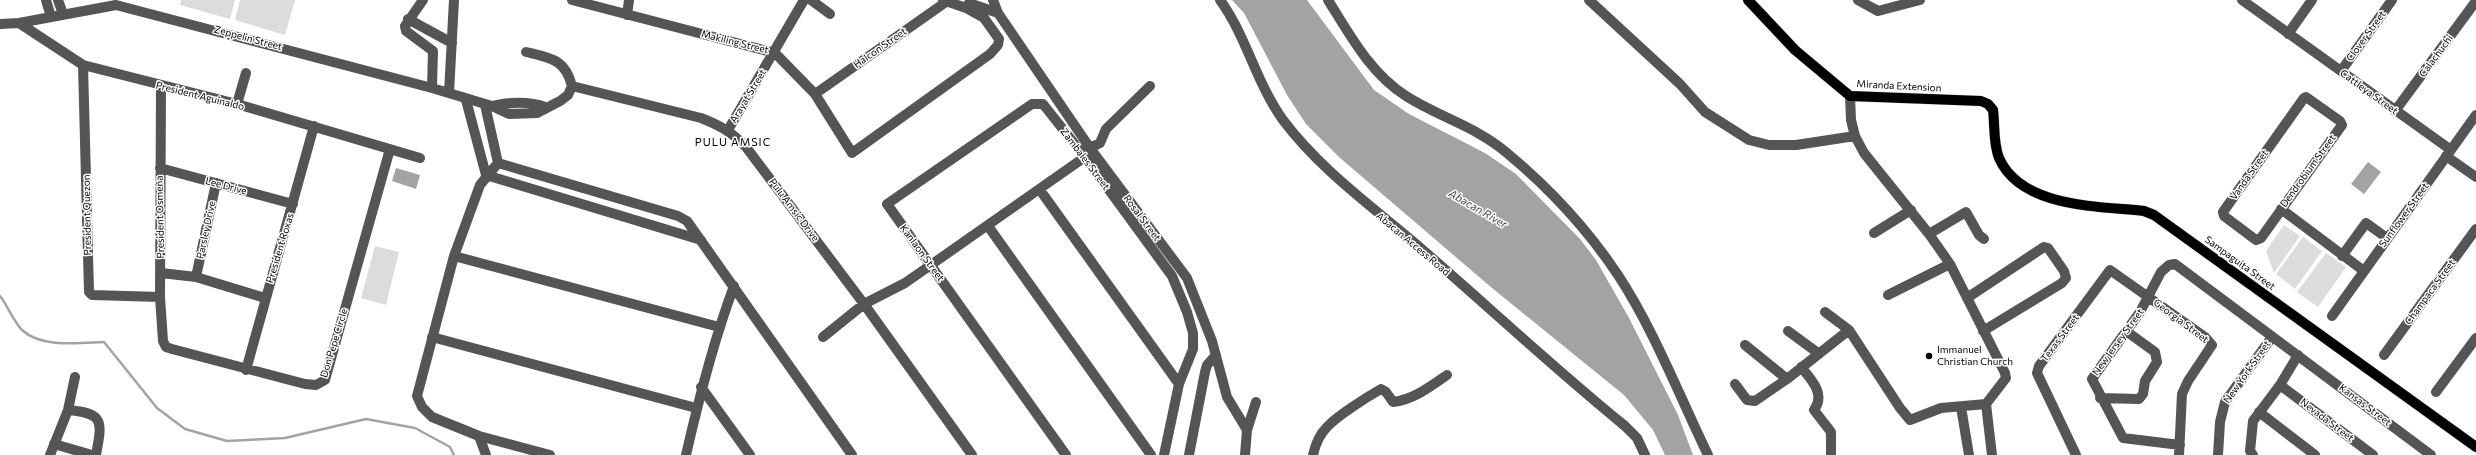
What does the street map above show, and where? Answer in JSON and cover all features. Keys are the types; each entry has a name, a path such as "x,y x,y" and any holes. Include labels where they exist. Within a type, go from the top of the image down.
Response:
{"main road":[{"name":"Miranda Extension","path":"1748,0 1795,50 1850,96 1981,102 1988,104 1993,110 1994,130"},
{"name":"Sampaguita Street","path":"1994,130 1999,158 2010,174 2023,185 2052,200 2144,212 2154,215 2476,447"}],"street":[{"path":"46,0 51,17"},
{"path":"58,0 63,14"},
{"path":"423,0 408,19 406,31 433,51 432,88"},
{"path":"449,93 454,0"},
{"name":"Makiling Street","path":"572,0 775,53 815,94 852,153 990,54 998,45 999,39 984,18 966,8 944,1"},
{"path":"627,15 630,0"},
{"name":"Arayat Street","path":"728,130 775,53 804,0"},
{"path":"811,0 830,14"},
{"path":"961,0 998,13"},
{"name":"Rosal Street","path":"993,0 998,13 1088,153 1187,278 1216,355 1227,397 1247,430"},
{"name":"Abacan Access Road","path":"1220,0 1232,18 1274,105 1283,120 1315,155 1372,209 1424,250 1625,426 1637,438 1645,455"},
{"path":"1328,0 1353,40 1386,81 1406,96 1460,122 1507,152 1542,186 1594,243 1618,275 1641,316 1708,455"},
{"path":"1589,0 1680,84 1705,112 1749,140 1769,146 1789,145 1855,136"},
{"path":"1858,0 1878,11 1920,0"},
{"name":"Cattleya Street","path":"2242,0 2395,111 2476,177"},
{"path":"2288,34 2312,0"},
{"name":"Clover Street","path":"2341,71 2392,0"},
{"name":"Halcon Street","path":"815,94 944,1"},
{"name":"Calachuchi","path":"2395,111 2476,1"},
{"name":"Zeppelin Street","path":"0,24 19,23 103,6 116,5 135,8 432,88 466,100 489,105 510,114 519,115 537,113 545,107 560,101 568,95 572,86"},
{"path":"408,19 452,43"},
{"name":"President Aguinaldo","path":"19,23 83,65 160,86 237,104 420,158"},
{"path":"526,52 560,62 569,73 572,86"},
{"name":"President Quezon","path":"83,65 88,292 92,295 160,297"},
{"path":"237,104 246,73"},
{"name":"President Osmeña","path":"160,86 160,297 163,341 166,347"},
{"name":"Pulu Amsic Drive","path":"572,86 701,118 728,130 746,147 864,304 972,455"},
{"path":"823,337 864,304 905,283 1040,190 1100,143 1106,129 1150,86"},
{"path":"1850,96 1850,120 1855,136 1864,153 1911,210 1950,264 2006,378 1986,404 1992,455"},
{"name":"Dendrobium Street","path":"2261,238 2342,125 2312,101 2304,98"},
{"name":"Vanda Street","path":"2261,238 2256,240 2224,216 2223,212 2304,98"},
{"path":"466,100 486,175"},
{"name":"Kanlaon Street","path":"1043,104 1032,104 887,204 1066,455"},
{"name":"Zambales Street","path":"1043,104 1088,153 1172,276 1187,312 1192,333 1193,349 1179,384 1164,455"},
{"path":"489,105 493,141 498,164"},
{"name":"Sunflower Street","path":"2332,316 2476,115"},
{"name":"President Roxas","path":"246,370 314,126"},
{"path":"479,147 493,141"},
{"name":"Don Pepe Circle","path":"166,347 246,370 305,384 316,385 325,380 390,149"},
{"path":"498,164 486,175 480,185 454,256 417,396 422,407 432,417 479,436 550,455"},
{"path":"498,164 678,216 687,221 852,455"},
{"name":"Lee Drive","path":"160,168 293,204"},
{"path":"486,175 701,240"},
{"name":"Parsley Drive","path":"196,278 216,183"},
{"path":"1040,190 1179,384"},
{"path":"2281,209 2364,271"},
{"path":"1874,233 1911,210"},
{"path":"1929,234 1966,212 1979,235 1984,239"},
{"path":"2342,256 2366,223 2387,238"},
{"path":"988,226 1151,455"},
{"name":"Champaca Street","path":"2384,356 2476,229"},
{"path":"1967,298 2044,247 2048,248 2064,271 2066,278 2062,283 1983,331"},
{"path":"454,256 719,327"},
{"path":"1888,295 1950,264"},
{"name":"New Jersey Street","path":"2175,264 2169,265 2161,272 2145,304 2093,377 2092,382 2123,438 2180,450"},
{"name":"Kansas Street","path":"2175,264 2431,455"},
{"name":"Georgia Street","path":"2110,270 2205,337 2212,345 2188,381 2182,394 2180,450"},
{"name":"Texas Street","path":"2076,455 2037,373 2039,366 2110,270"},
{"path":"161,273 196,278 265,298"},
{"path":"686,455 696,408 719,327 734,286"},
{"path":"1824,312 1849,330 1900,408 1910,420 1941,408 1986,404"},
{"path":"1734,384 1741,395 1751,401 1787,379 1849,330"},
{"path":"2100,398 2139,399 2143,394 2145,380 2157,362 2155,352 2126,330"},
{"path":"1788,331 1818,353"},
{"name":"New York Street","path":"2218,455 2220,422 2225,402 2272,337"},
{"path":"432,338 696,408"},
{"path":"2436,392 2476,338"},
{"path":"1745,344 1787,379"},
{"path":"1189,455 1205,372 1208,365 1216,355"},
{"path":"2254,455 2250,451 2253,421 2280,385 2298,355"},
{"path":"1801,367 1819,394 1819,402 1814,410 1830,432 1831,455"},
{"path":"1313,455 1319,439 1326,427 1380,389 1386,392 1393,402 1421,392 1447,375"},
{"path":"50,455 68,410 75,377"},
{"name":"Nevada Street","path":"2280,385 2373,455"},
{"path":"702,387 750,455"},
{"path":"1245,455 1247,430 1256,402"},
{"path":"1961,407 1969,455"},
{"path":"68,410 88,412 99,420 101,429 96,455"},
{"path":"2259,412 2315,455"},
{"path":"479,436 486,455"},
{"path":"54,444 87,454"}],"shaded area":[{"path":"181,0 235,0 230,19 180,5"},
{"path":"240,0 295,0 285,35 235,20"},
{"path":"2284,225 2300,236 2274,273 2266,251"},
{"path":"2303,237 2322,251 2295,289 2276,274"},
{"path":"375,246 399,252 386,305 361,298"},
{"path":"2326,253 2346,267 2318,307 2297,292"}],"water":[{"name":"Abacan River","path":"1232,0 1307,0 1374,90 1409,114 1485,153 1516,174 1580,239 1596,260 1629,318 1678,415 1693,455 1665,455 1653,430 1624,395 1492,288 1339,157 1306,124 1287,95 1244,13"},
{"path":"2368,162 2381,172 2364,194 2351,184"},
{"path":"396,168 420,175 416,189 392,181"}],"waterway":[{"path":"0,296 22,330 39,340 61,343 104,342 157,408 185,429 227,441 285,438 366,419 415,428 450,447 454,455"}],"place":[{"name":"Immanuel Christian Church","path":"1929,356"}],"district":[{"name":"PULU AMSIC","path":"733,142"}]}
